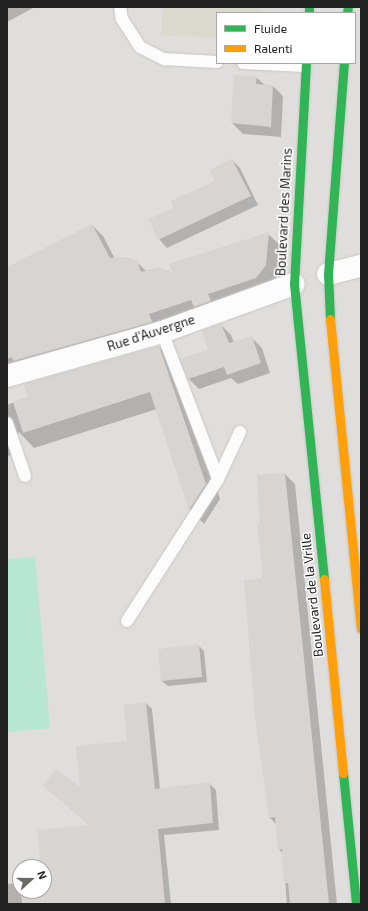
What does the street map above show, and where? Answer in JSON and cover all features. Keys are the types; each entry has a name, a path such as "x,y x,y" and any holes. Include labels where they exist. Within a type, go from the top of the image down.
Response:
{"main road":[{"name":"Boulevard des Marins","path":"306,64 312,278"},
{"path":"344,64 312,278 361,628"},
{"name":"Boulevard de la Vrille","path":"312,278 356,904"}],"street":[{"name":"Rue d'Auvergne","path":"7,376 162,332 312,278 361,266"}],"lane":[{"path":"120,7 122,19 140,47 164,59 216,62"},
{"path":"162,332 218,479"},
{"path":"7,423 25,476"},
{"path":"127,622 218,479 240,432"}],"shaded area":[{"path":"7,7 361,7 361,904 7,904"},
{"path":"163,7 261,7 261,12 216,12 216,37 161,36"}],"green space":[{"path":"35,557 50,728 7,732 7,559"}],"building":[{"path":"234,75 257,76 256,84 273,85 271,127 231,123"},
{"path":"232,159 251,196 158,240 149,219 174,208 171,201 215,181 209,170"},
{"path":"92,224 110,258 126,257 137,260 141,272 158,267 172,272 169,264 269,232 266,265 256,278 208,294 211,301 194,307 191,300 149,314 152,322 13,361 12,357 7,359 7,267"},
{"path":"221,324 229,343 252,336 261,363 227,375 224,367 188,379 180,359 208,350 202,331"},
{"path":"159,346 206,484 189,510 150,392 23,433 13,402 28,397 23,384"},
{"path":"285,473 329,904 290,904 288,883 284,883 282,849 278,850 275,817 269,818 255,717 244,580 263,578 257,523 260,523 257,475"},
{"path":"199,644 202,677 161,681 158,649"},
{"path":"146,702 155,789 210,782 213,823 158,829 165,904 22,904 22,899 52,899 52,859 40,859 38,830 90,825 43,786 56,769 80,787 76,746 127,741 124,705"}],"traffic: fast":[{"path":"309,7 309,12"},
{"path":"347,12 348,7"},
{"path":"306,64 294,284 324,579"},
{"path":"330,319 328,274 344,64"},
{"path":"343,773 356,904"}],"traffic: slow":[{"path":"330,319 361,628"},
{"path":"324,579 343,773"}]}
